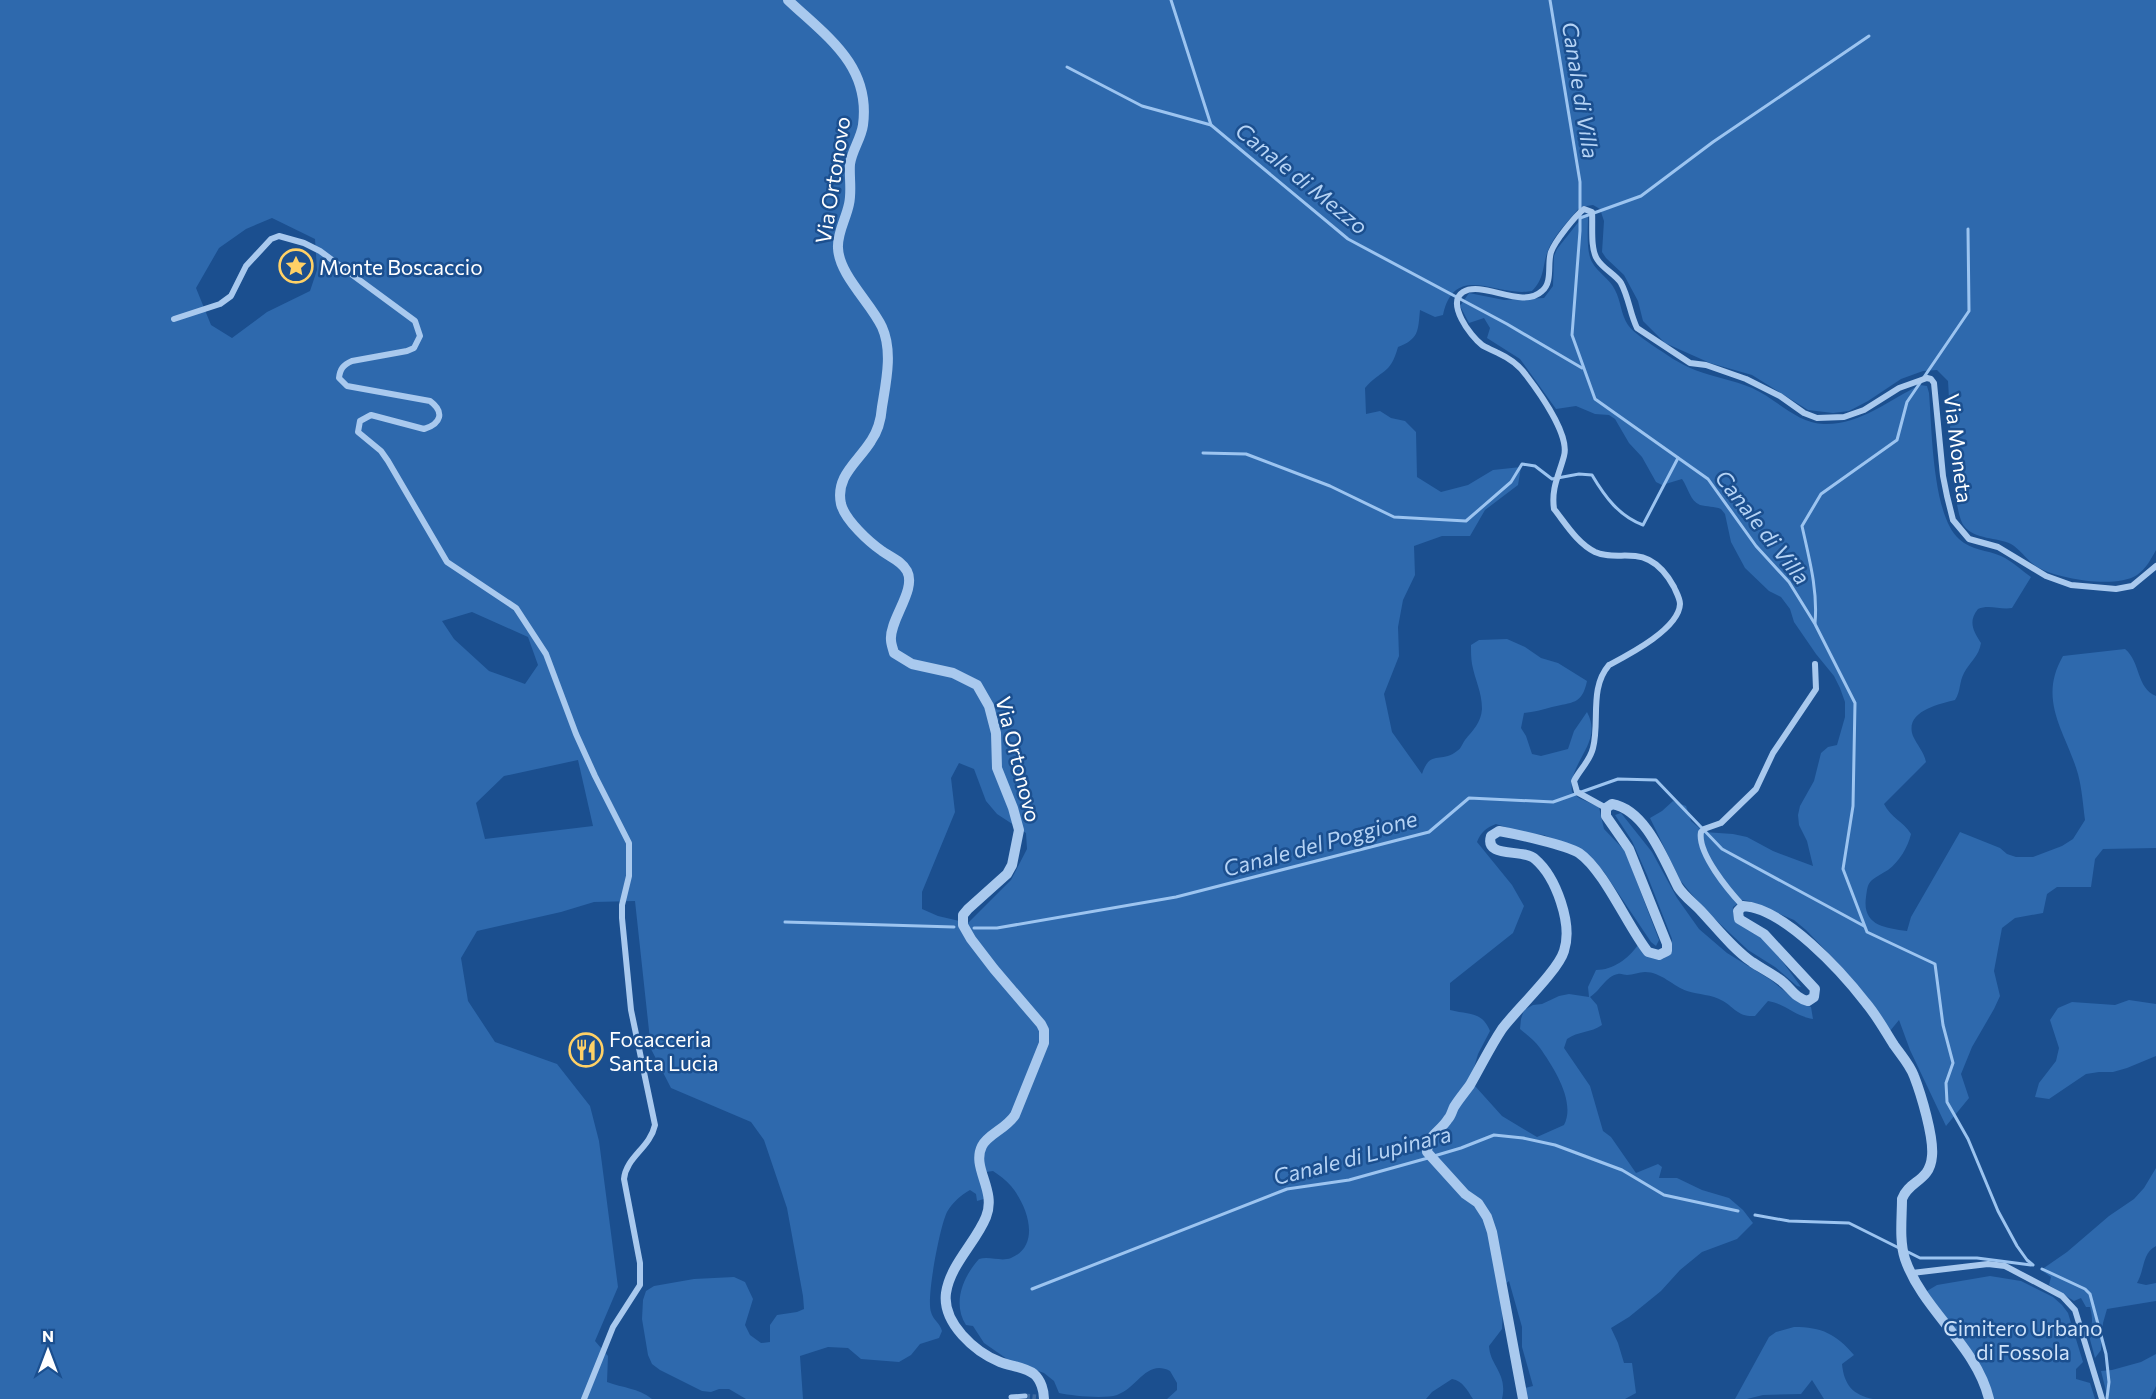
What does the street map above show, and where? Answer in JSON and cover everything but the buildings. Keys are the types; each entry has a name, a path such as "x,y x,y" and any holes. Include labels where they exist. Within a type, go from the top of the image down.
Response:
{"street":[{"name":"Via Ortonovo","path":"788,0 838,45 848,58 859,85 862,102 862,129 853,151 849,204 838,249 847,273 881,325 887,356 880,422 871,441 844,477 842,505 858,531 898,561 907,571 909,580 891,633 890,640 894,653 912,664 953,673 977,685 989,706 996,733 998,768 1019,830 1012,865 1007,874 968,909 963,915 963,925 994,969 1041,1024 1044,1030 1044,1043 1015,1115 1009,1125 985,1142 981,1148 978,1158 990,1202 978,1234 949,1282 946,1295 947,1308 955,1325 977,1348 998,1361 1034,1374 1042,1388 1042,1398"},
{"name":"Via Moneta","path":"1606,808 1577,792 1574,781 1593,750 1599,682 1603,671 1609,665 1661,634 1674,617 1680,603 1679,597 1666,573 1650,560 1631,556 1604,555 1593,551 1576,538 1554,509 1555,477 1566,447 1550,410 1526,375 1510,358 1482,345 1455,306 1460,294 1475,288 1503,296 1537,295 1544,290 1548,280 1550,254 1582,210 1592,212 1597,259 1620,282 1630,303 1637,328 1690,363 1706,365 1746,379 1780,396 1804,413 1823,418 1844,417 1864,410 1899,388 1927,378 1931,379 1934,383 1947,496 1953,520 1969,539 1998,548 2046,576 2071,585 2124,588 2132,586 2156,566"},
{"path":"174,320 220,304 231,296 246,266 271,239 279,236 304,243 320,251 416,321 420,336 414,348 352,361 340,370 339,378 347,386 430,401 437,406 440,413 439,418 431,427 424,429 371,416 360,420 358,432 388,461 447,562 516,608 546,654 576,734 629,843 629,876 622,905 623,930 633,1019 655,1125 650,1140 625,1170 624,1179 640,1263 640,1284 613,1327 584,1399"},
{"path":"1743,906 1713,867 1701,845 1701,832 1721,823 1756,789 1773,753 1816,688 1815,664"},
{"path":"1523,1399 1492,1232 1487,1217 1478,1203 1465,1194 1427,1152 1427,1144 1433,1134 1448,1120 1504,1027 1564,953 1566,928 1557,892 1550,878 1535,858 1522,852 1497,851 1491,848 1489,842 1491,836 1499,831 1516,834 1579,853 1593,868 1648,952 1663,955 1666,951 1667,944 1629,849 1606,816 1606,808 1612,804 1621,806 1645,828 1665,856 1679,889 1727,940 1752,962 1781,980 1802,1000 1812,999 1815,989 1764,934 1739,919 1738,910 1743,906 1750,906 1784,923 1813,945 1867,1003 1913,1074 1932,1143 1932,1156 1924,1178 1905,1191 1902,1198 1905,1258 1912,1273 1977,1370 1989,1399"},
{"path":"1912,1273 1988,1264 2006,1266 2062,1296 2074,1310 2102,1399"},
{"path":"1008,1398 1025,1396"}],"green space":[{"path":"0,0 2156,0 2156,550 2146,567 2137,575 2127,579 2102,582 2060,576 2039,568 2011,544 1974,534 1964,526 1956,500 1948,381 1937,370 1923,371 1901,379 1849,411 1833,413 1808,410 1752,375 1710,363 1665,343 1643,321 1638,301 1624,275 1602,252 1604,221 1600,209 1593,205 1580,207 1557,234 1548,251 1540,280 1532,291 1519,292 1479,285 1467,286 1457,289 1449,299 1443,315 1435,317 1420,310 1418,329 1414,337 1398,347 1388,368 1365,388 1366,414 1380,411 1391,418 1405,421 1416,432 1417,477 1441,492 1468,485 1493,470 1521,467 1518,485 1485,510 1470,536 1442,536 1414,546 1415,575 1403,600 1398,627 1399,656 1384,694 1392,732 1422,774 1425,766 1432,759 1446,757 1460,749 1476,726 1482,709 1471,655 1471,645 1479,640 1507,639 1541,658 1558,663 1587,681 1582,694 1575,701 1524,713 1521,728 1532,754 1541,756 1568,749 1574,731 1587,712 1591,723 1591,733 1589,743 1575,771 1572,792 1579,798 1599,807 1604,829 1625,851 1659,940 1656,946 1651,942 1604,872 1588,855 1544,835 1524,833 1496,824 1487,829 1477,842 1512,885 1524,906 1513,933 1450,983 1450,1010 1479,1017 1490,1031 1478,1054 1472,1075 1475,1086 1502,1116 1537,1137 1564,1125 1567,1106 1562,1085 1540,1048 1520,1029 1524,1010 1569,994 1589,997 1588,987 1596,970 1620,963 1638,945 1654,958 1663,959 1671,953 1672,939 1647,875 1632,841 1615,815 1621,813 1652,852 1677,898 1699,929 1727,953 1771,980 1795,1000 1811,1007 1813,1019 1768,1001 1755,1016 1749,1016 1741,1014 1718,999 1682,989 1656,974 1645,972 1619,974 1610,978 1590,997 1597,1005 1602,1025 1567,1039 1564,1048 1590,1086 1603,1131 1611,1137 1636,1173 1658,1164 1662,1167 1659,1178 1677,1178 1702,1190 1729,1198 1753,1223 1737,1239 1702,1252 1680,1270 1661,1291 1629,1317 1611,1328 1624,1363 1632,1363 1636,1393 1625,1399 1527,1399 1525,1388 1533,1386 1522,1347 1522,1327 1509,1281 1504,1285 1502,1329 1489,1346 1503,1383 1502,1399 1473,1399 1462,1384 1452,1379 1432,1392 1426,1399 1167,1399 1177,1390 1177,1383 1170,1371 1162,1368 1148,1371 1117,1395 1097,1397 1059,1393 1054,1381 1044,1373 1010,1361 984,1343 973,1326 966,1325 962,1317 961,1290 973,1266 979,1259 1011,1258 1021,1252 1029,1235 1029,1224 1017,1194 993,1171 986,1172 984,1199 977,1201 976,1194 970,1190 954,1202 944,1220 930,1292 931,1312 942,1331 939,1338 920,1344 911,1355 899,1362 861,1359 848,1348 828,1347 800,1356 803,1399 746,1399 729,1389 702,1391 652,1364 648,1355 642,1319 646,1291 654,1286 694,1279 734,1277 745,1282 753,1299 745,1325 750,1335 761,1343 770,1342 770,1325 777,1315 804,1309 803,1296 787,1208 764,1140 751,1122 671,1088 651,1049 635,901 594,902 477,931 461,958 468,1001 495,1042 557,1064 590,1106 599,1141 618,1287 595,1341 608,1356 607,1382 636,1390 652,1399 0,1399","holes":["272,218 315,239 317,270 310,291 267,312 232,338 211,325 196,288 219,248 246,229","472,612 528,637 538,665 525,684 489,671 454,639 442,621","578,760 593,826 485,839 476,803 504,776","959,763 974,769 986,801 997,814 1026,833 1027,849 1011,880 968,923 938,916 922,909 922,892 955,812 951,778"]},
{"path":"1584,215 1588,217 1590,257 1613,286 1628,325 1652,345 1684,365 1752,388 1804,420 1824,424 1862,416 1920,385 1927,386 1938,491 1950,527 1964,543 2005,558 2031,577 2012,608 1978,609 1972,622 1981,643 1980,648 1964,673 1955,700 1924,710 1913,721 1913,736 1926,762 1884,804 1911,834 1910,839 1896,863 1869,884 1866,906 1867,914 1871,919 1883,926 1907,931 1911,917 1960,832 2016,857 2033,857 2062,846 2073,839 2085,820 2078,774 2053,702 2056,672 2063,656 2125,649 2134,661 2145,687 2156,696 2156,848 2103,849 2095,859 2091,887 2057,887 2047,894 2043,913 2015,918 2002,928 1994,971 2000,996 1972,1047 1961,1074 1969,1098 1946,1126 1910,1050 1899,1020 1890,1031 1836,961 1794,920 1742,900 1733,907 1735,918 1767,943 1801,987 1748,950 1704,909 1680,880 1650,818 1673,801 1686,806 1691,821 1704,832 1747,837 1773,851 1813,866 1807,841 1799,825 1798,815 1800,806 1814,781 1821,753 1828,747 1837,745 1845,717 1845,702 1834,676 1794,622 1790,609 1781,597 1769,591 1745,568 1731,542 1725,514 1721,509 1697,503 1691,497 1682,479 1662,485 1656,482 1642,457 1629,443 1615,419 1609,415 1595,414 1576,406 1556,409 1520,359 1487,338 1490,328 1484,318 1469,323 1460,306 1469,293 1504,300 1544,298 1553,286 1554,256 1557,249"},
{"path":"2129,1000 2156,1004 2156,1056 2113,1072 2086,1074 2049,1099 2035,1097 2039,1083 2056,1061 2059,1048 2050,1020 2058,1008 2072,1002 2115,1005"},
{"path":"2156,1168 2156,1246 2148,1253 2137,1283 2146,1285 2156,1283 2156,1301 2107,1309 2103,1323 2101,1350 2095,1358 2088,1332 2092,1323 2090,1307 2086,1307 2081,1298 2074,1301 2049,1285 2051,1277 2041,1270 2134,1199"},
{"name":"Cimitero Urbano di Fossola","path":"1990,1276 2021,1281 2053,1297 2062,1305 2068,1313 2083,1362 2076,1369 2076,1379 2090,1383 2095,1399 1994,1399 1984,1372 1927,1291 1937,1285"},
{"path":"1794,1327 1821,1330 1841,1342 1854,1355 1842,1364 1847,1383 1855,1392 1873,1399 1824,1399 1812,1380 1801,1394 1763,1395 1735,1399 1769,1337 1776,1332"},
{"path":"2156,1354 2156,1386 2150,1399 2108,1399 2101,1371 2141,1362"}],"waterway":[{"name":"Canale di Mezzo","path":"1171,0 1211,125 1348,239 1507,324 1582,368"},
{"name":"Canale di Villa","path":"1550,0 1580,182 1580,231 1572,335 1595,399 1708,479 1756,546 1789,582 1815,624 1855,703 1853,806 1843,869 1867,932 1935,964 1943,1025 1953,1063 1946,1083 1947,1102 1968,1139 1998,1211 2017,1246 2033,1265"},
{"path":"1580,218 1641,196 1713,142 1869,36"},
{"name":"Canale di Villa","path":"1067,67 1142,106 1211,125"},
{"path":"1815,623 1814,586 1802,526 1821,494 1897,440 1907,402 1969,311 1968,229"},
{"path":"1203,453 1246,454 1330,486 1394,517 1466,521 1511,482 1522,464 1535,466 1552,479 1579,474 1592,475 1613,505 1643,525 1678,458"},
{"name":"Canale del Poggione","path":"974,928 997,928 1176,897 1429,832 1469,798 1553,802 1618,779 1656,780 1722,849 1864,926"},
{"name":"Canale del Poggione","path":"785,922 954,927"},
{"name":"Canale di Lupinara","path":"1434,1156 1494,1135 1523,1138 1555,1145 1622,1170 1664,1195 1738,1211"},
{"name":"Canale di Lupinara","path":"1032,1289 1287,1189 1349,1180 1428,1158"},
{"name":"Canale di Lupinara","path":"1755,1215 1789,1221 1849,1223 1899,1248"},
{"name":"Canale di Lupinara","path":"1908,1252 1920,1258 1977,1258 2031,1265"},
{"path":"2042,1269 2085,1289 2090,1294 2106,1354 2109,1382 2107,1398"}],"tunnel":[{"path":"1025,1396 1036,1397"}],"place":[{"name":"Monte Boscaccio","path":"296,266"},
{"name":"Focacceria Santa Lucia","path":"586,1050"}]}
